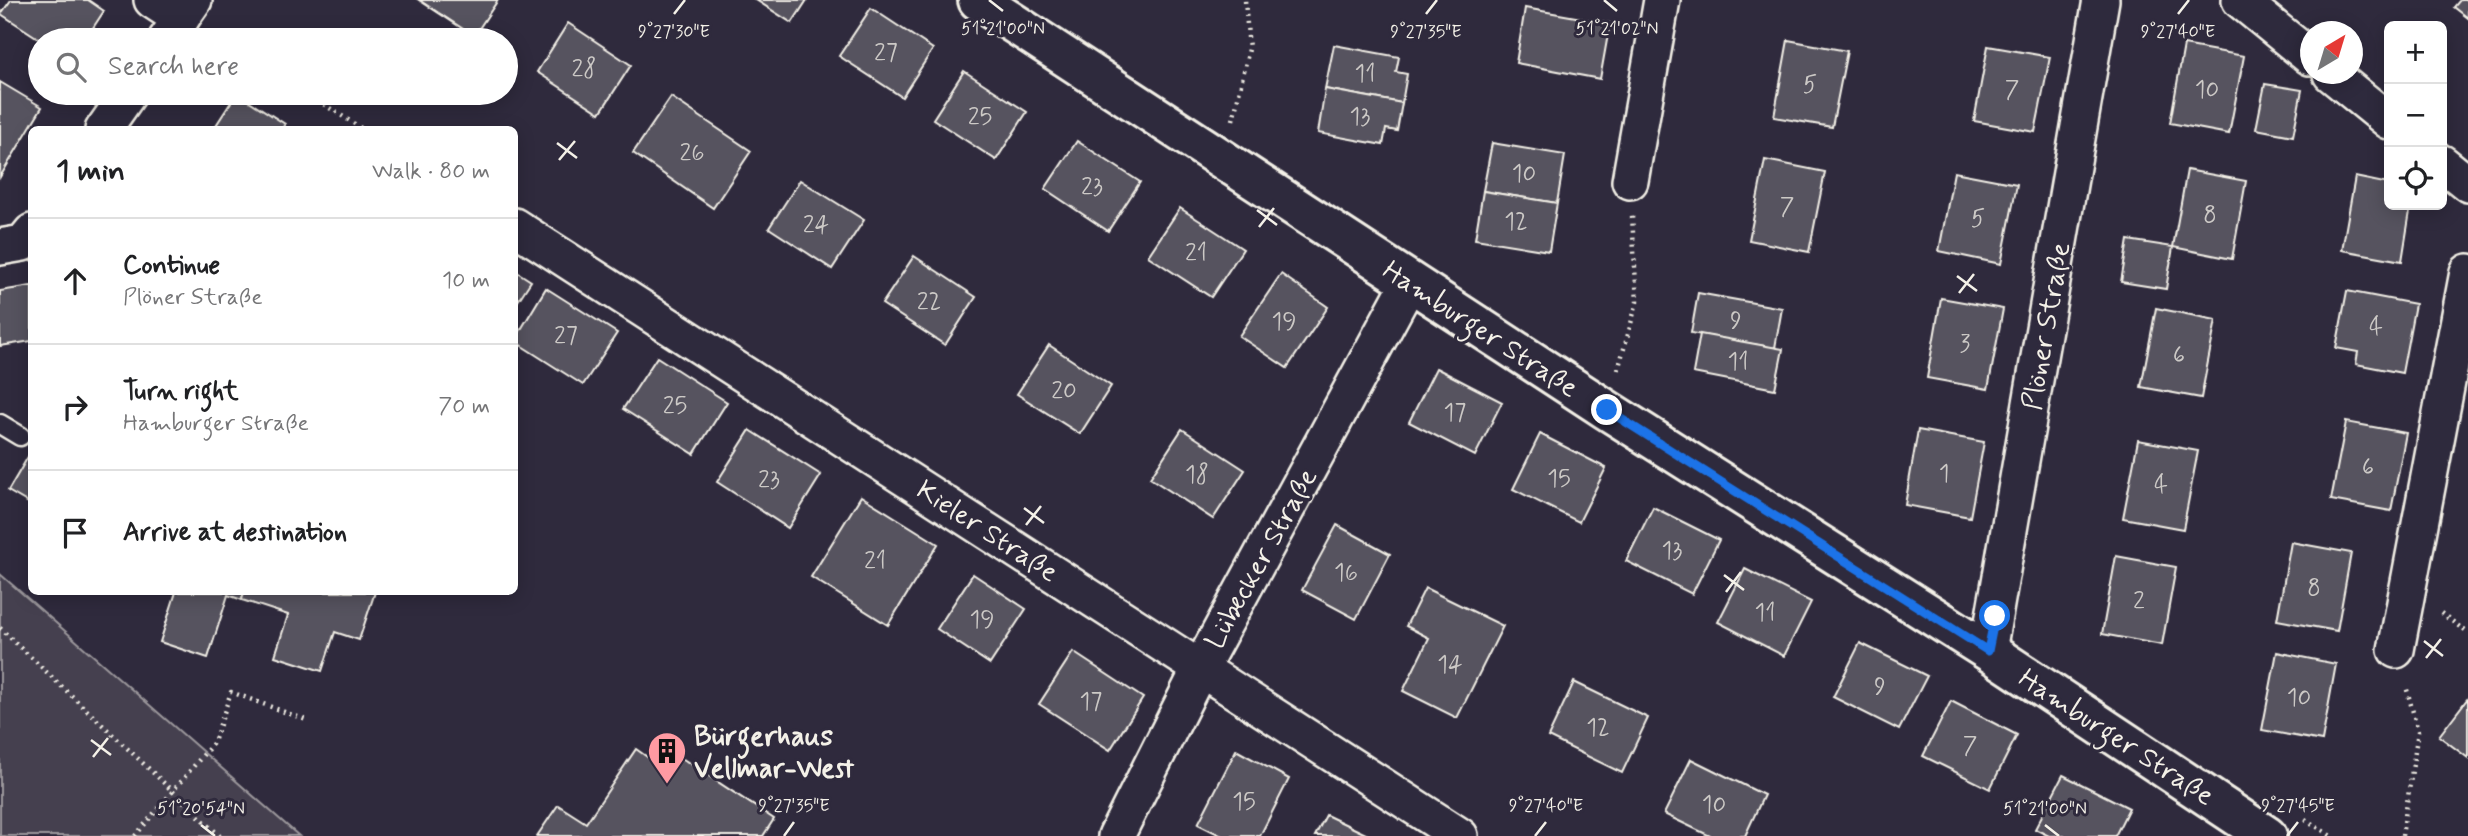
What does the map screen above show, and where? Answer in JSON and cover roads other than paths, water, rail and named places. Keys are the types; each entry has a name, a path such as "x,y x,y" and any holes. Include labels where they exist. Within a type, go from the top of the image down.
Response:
{"street":[{"path":"152,0 180,20"},
{"name":"Hamburger Straße","path":"978,0 1223,158 1409,283 1988,651 2267,836"},
{"path":"1629,181 1662,0"},
{"name":"Plöner Straße","path":"1988,651 2101,0"},
{"path":"2240,0 2300,48"},
{"path":"2343,84 2384,117"},
{"path":"106,126 121,105"},
{"path":"2447,167 2468,184"},
{"name":"Kieler Straße","path":"518,229 1460,836"},
{"path":"0,247 23,243 28,237"},
{"path":"2396,650 2468,272"},
{"name":"Lübecker Straße","path":"1116,836 1201,667 1409,283"}],"lane":[{"path":"0,424 20,436"}],"place":[{"name":"Bürgerhaus Vellmar-West","path":"667,785"}]}
